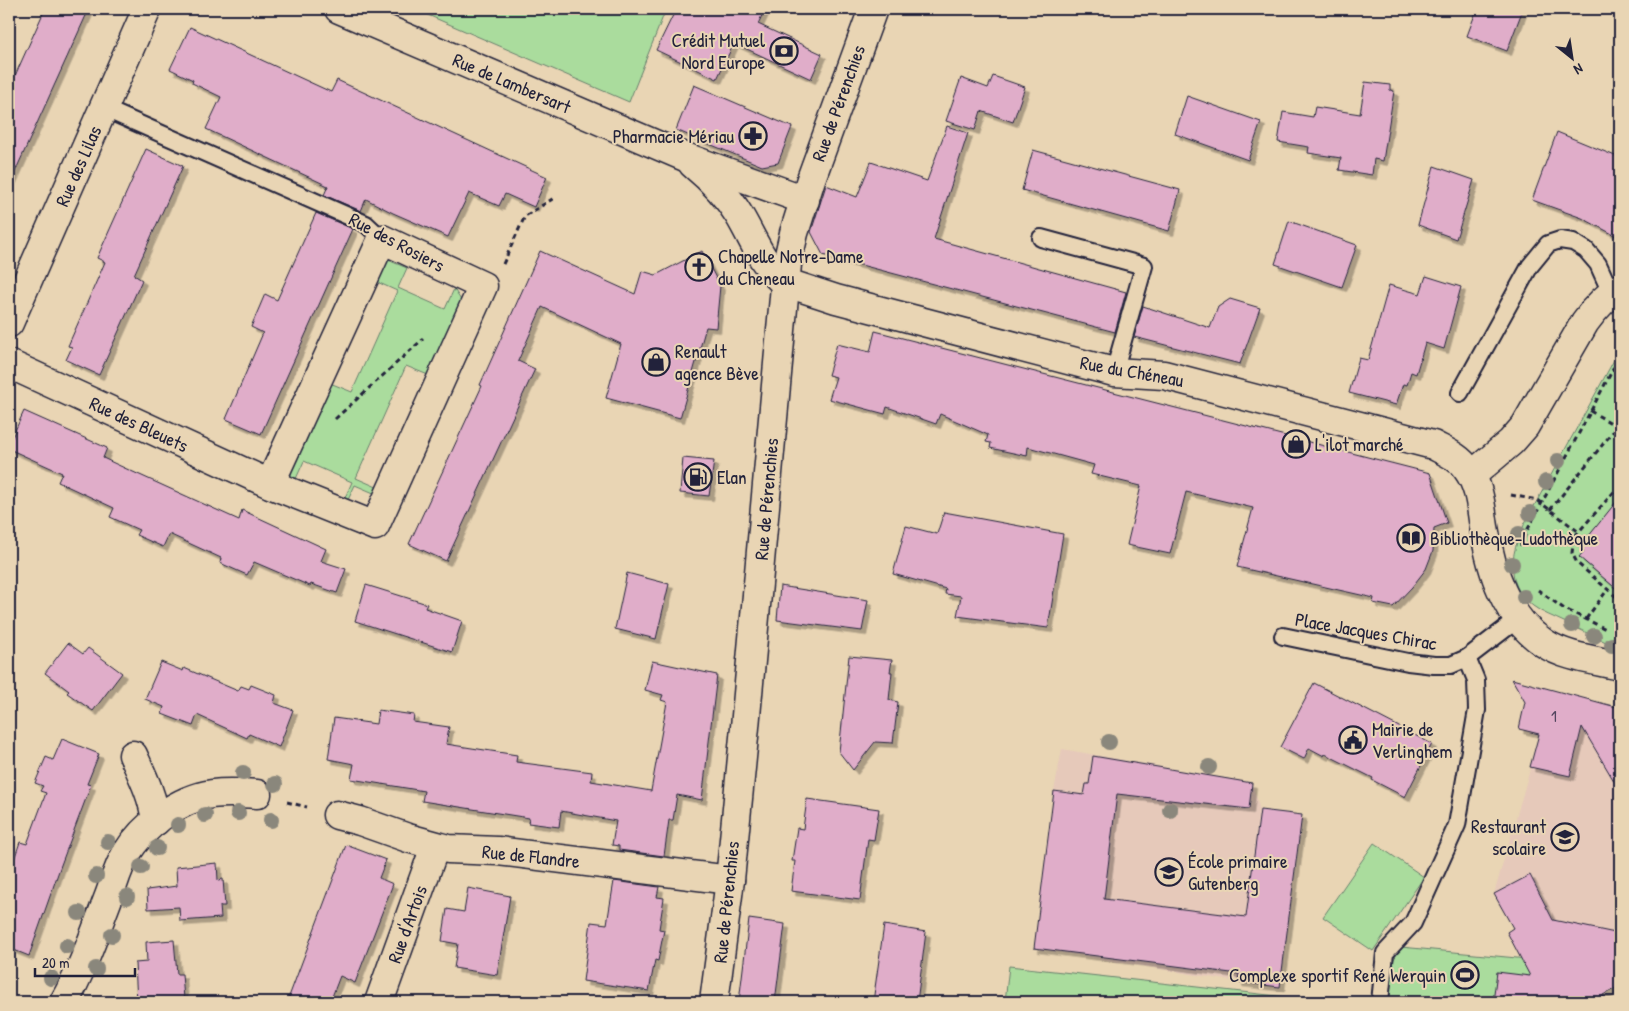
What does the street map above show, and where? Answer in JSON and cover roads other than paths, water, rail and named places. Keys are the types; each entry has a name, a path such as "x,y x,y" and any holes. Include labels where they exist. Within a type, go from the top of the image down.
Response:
{"street":[{"name":"Rue des Lilas","path":"9,323 147,9"},
{"name":"Rue de Lambersart","path":"339,9 684,157 805,200"},
{"name":"Rue de Pérenchies","path":"714,1002 730,880 758,589 784,282 790,249 805,200 836,108 873,9"},
{"name":"Rue de Lambersart","path":"684,157 708,177 727,198 772,271 784,282"},
{"name":"Rue des Rosiers","path":"270,484 375,526 483,286 382,239"},
{"path":"270,484 382,239"},
{"name":"Rue du Chéneau","path":"784,282 836,299 1114,372 1164,375 1433,445 1454,456 1466,467 1476,487"},
{"path":"1616,290 1595,308 1585,322 1525,426 1476,487 1489,554 1496,578 1506,600 1518,619 1532,634 1553,647 1620,666"},
{"name":"Rue des Bleuets","path":"9,364 270,484"},
{"path":"133,755 150,792 156,821"},
{"path":"64,1002 79,971 126,854 156,821 172,809 210,794 258,794"},
{"name":"Rue de Flandre","path":"337,815 436,847 448,849 498,851 730,880"},
{"name":"Rue d'Artois","path":"379,1002 436,847"}],"lane":[{"name":"Rue des Rosiers","path":"103,108 366,224 382,239"},
{"path":"1041,238 1144,266 1114,372"},
{"path":"1460,393 1530,266 1548,244 1560,240 1572,242 1586,250 1616,290"},
{"name":"Place Jacques Chirac","path":"1283,636 1408,662 1451,665 1466,658 1493,640 1518,619"},
{"path":"1380,1002 1385,953 1413,923 1457,825 1477,710 1476,680 1466,658"}],"place":[{"name":"Crédit Mutuel Nord Europe","path":"784,51"},
{"name":"Pharmacie Mériau","path":"753,136"},
{"name":"Chapelle Notre-Dame du Cheneau","path":"699,267"},
{"name":"Renault agence Bève","path":"656,362"},
{"name":"L'ilot marché","path":"1296,444"},
{"name":"Elan","path":"698,477"},
{"name":"Bibliothèque-Ludothèque","path":"1411,538"},
{"name":"Mairie de Verlinghem","path":"1353,740"},
{"name":"Restaurant scolaire","path":"1565,837"},
{"name":"École primaire Gutenberg","path":"1169,872"},
{"name":"Complexe sportif René Werquin","path":"1465,975"}]}
